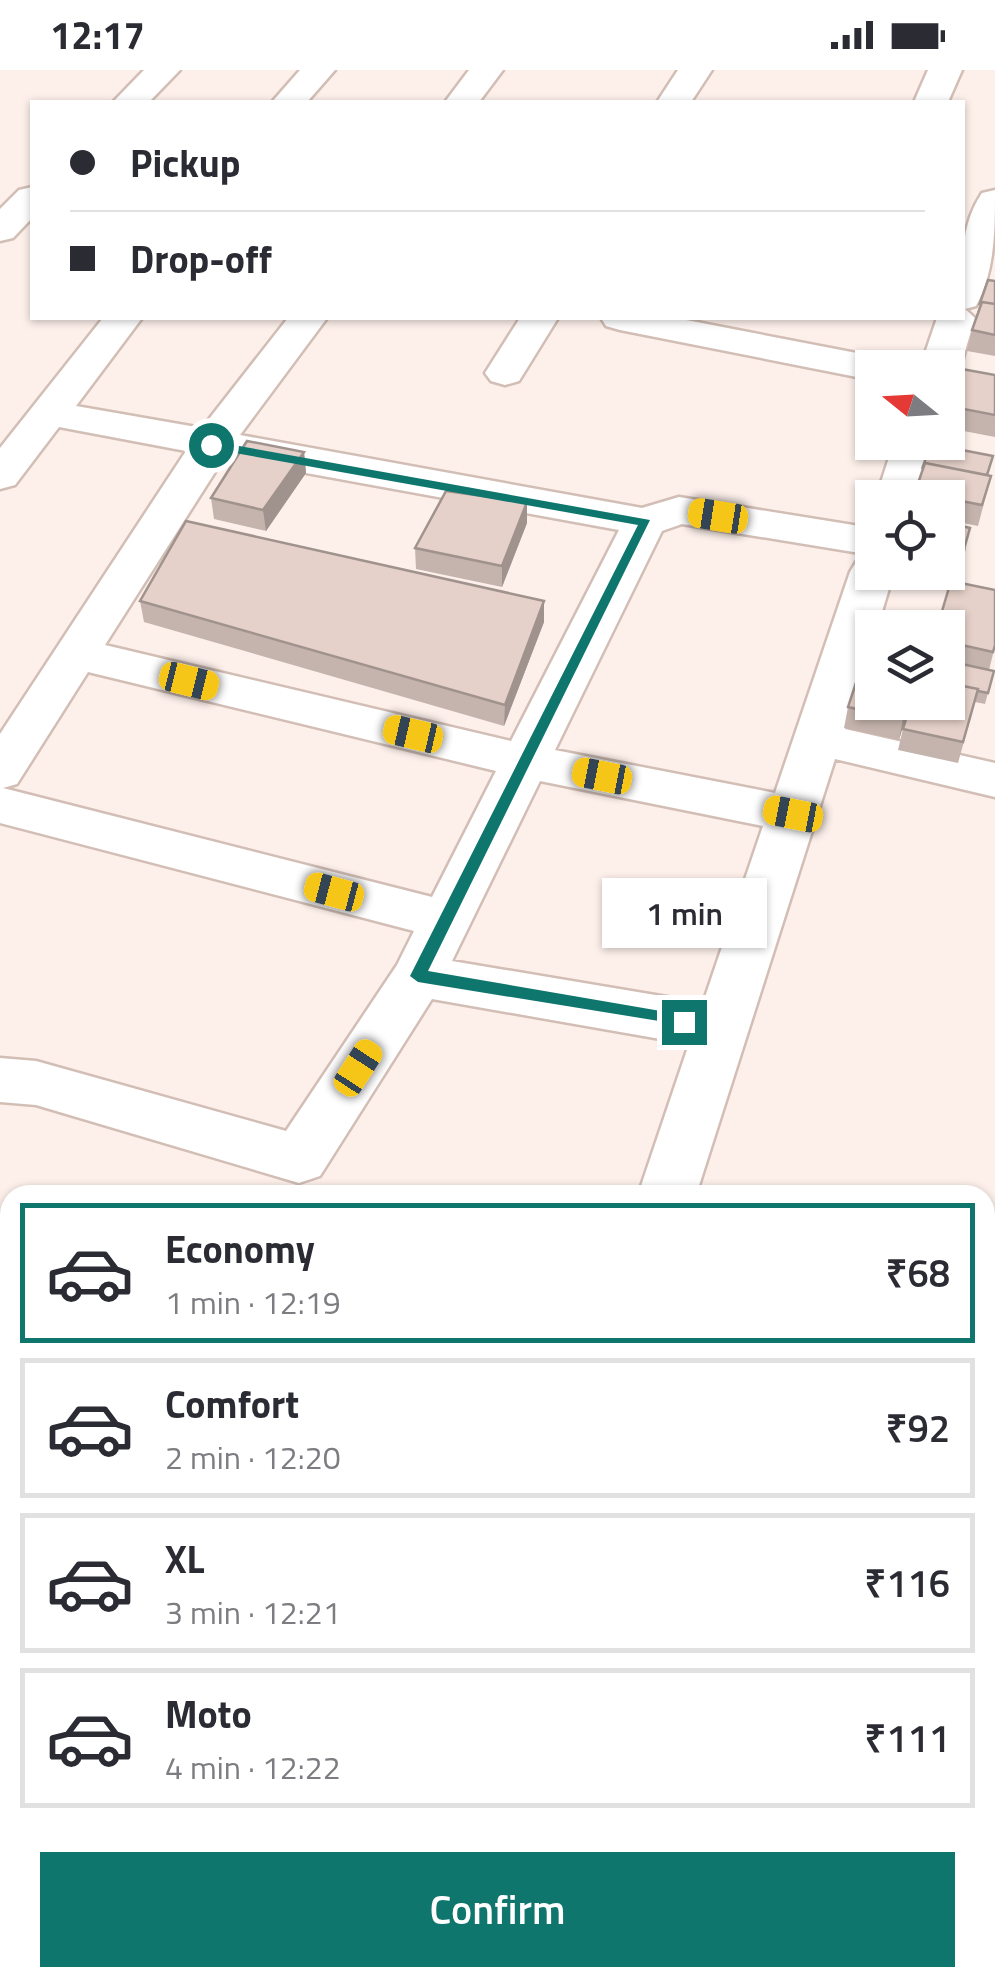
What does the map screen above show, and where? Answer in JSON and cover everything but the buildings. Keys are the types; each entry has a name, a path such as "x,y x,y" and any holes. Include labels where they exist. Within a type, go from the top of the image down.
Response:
{"street":[{"path":"132,100 163,70"},
{"path":"292,100 318,70"},
{"path":"464,100 486,70"},
{"path":"675,100 695,70"},
{"path":"933,100 945,70"},
{"path":"0,230 30,200"},
{"path":"965,287 986,203"},
{"path":"0,476 121,320"},
{"path":"0,772 211,445 306,320"},
{"path":"504,373 538,320"},
{"path":"630,320 855,365"},
{"path":"946,350 955,320"},
{"path":"49,413 646,522"},
{"path":"0,1080 36,1083 298,1160 418,976 646,522 661,513 679,510 855,537"},
{"path":"670,1185 866,590"},
{"path":"77,654 525,761 793,814"},
{"path":"818,739 995,780"},
{"path":"0,804 446,920"},
{"path":"418,976 722,1028"}],"route":[{"path":"211,445 646,522 418,976 684,1022"}]}
